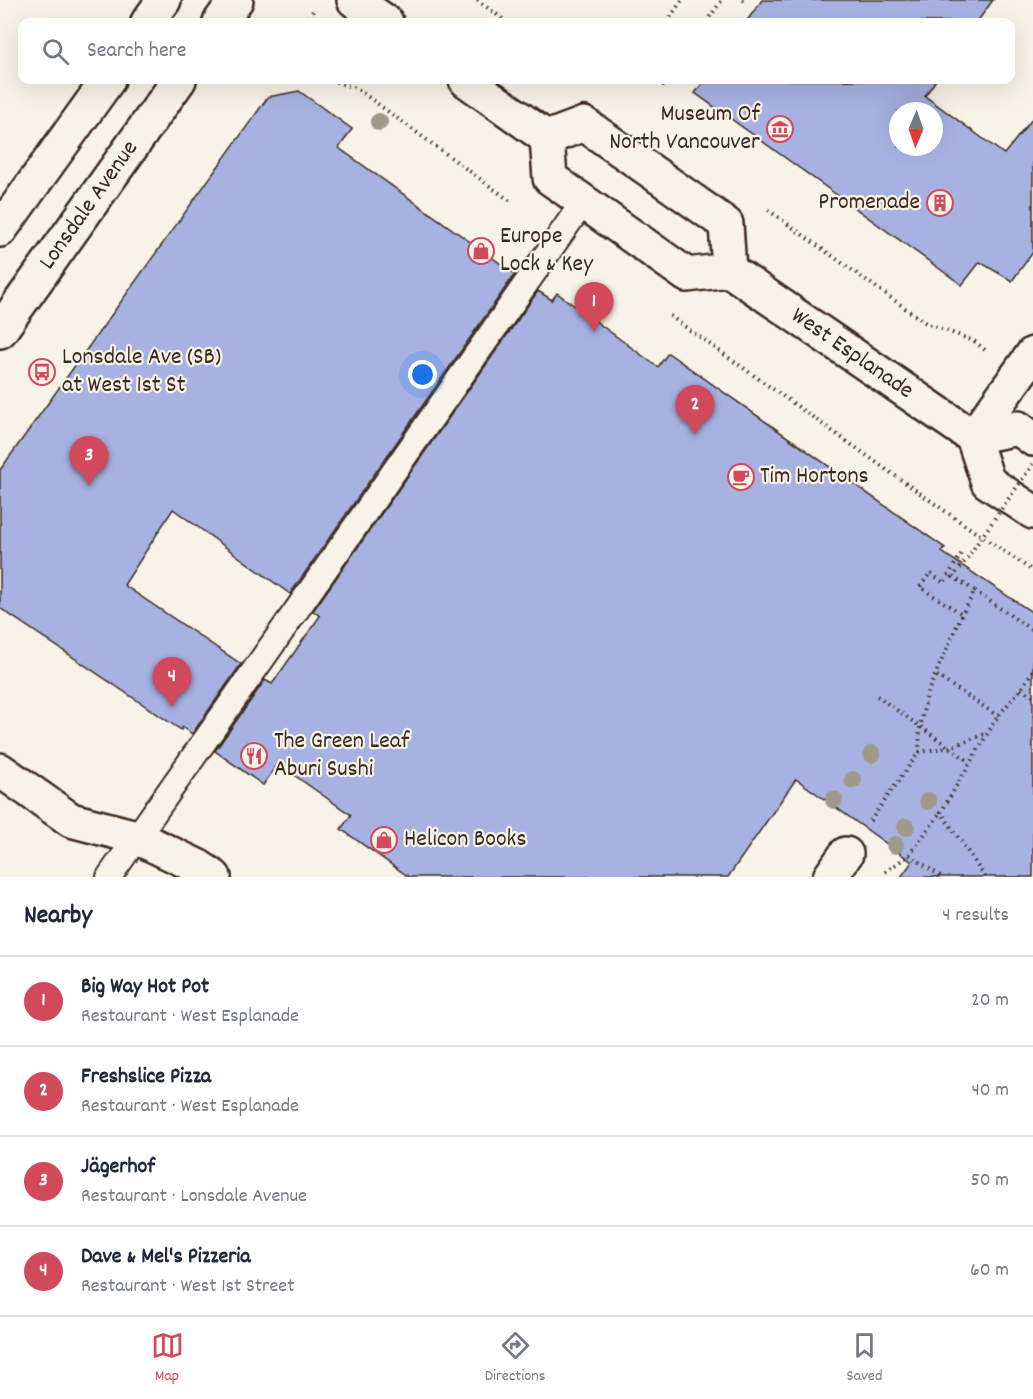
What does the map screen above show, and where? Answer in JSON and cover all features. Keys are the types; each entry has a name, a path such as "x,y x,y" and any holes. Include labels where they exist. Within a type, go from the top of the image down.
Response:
{"main road":[{"path":"151,18 165,0"},
{"path":"223,18 236,0"},
{"path":"354,0 380,18"},
{"path":"0,230 105,84"},
{"name":"Lonsdale Avenue","path":"0,331 176,84"},
{"path":"472,84 547,138"},
{"path":"584,124 726,224 729,270 687,275 550,178 547,138 584,124"},
{"name":"West Esplanade","path":"729,270 973,437"},
{"path":"973,437 1033,354"},
{"path":"973,437 1018,428 1033,439"},
{"path":"973,437 988,482 1033,512"},
{"path":"0,770 71,820 136,837 199,867 214,877"}],"lane":[{"path":"109,877 584,201"}],"path":[{"path":"477,0 502,18"},
{"path":"670,18 682,0"},
{"path":"709,18 722,0"},
{"path":"343,84 356,88 520,208"},
{"path":"761,205 926,323 974,341"},
{"path":"669,315 962,523 1033,570"},
{"path":"794,442 797,437"},
{"path":"1033,464 953,577 1033,631"},
{"path":"961,554 944,583 930,573 920,587 962,615"},
{"path":"887,799 919,752 920,726 927,694 975,591"},
{"path":"915,848 941,812 998,716 1021,689 1033,670"},
{"path":"936,676 998,716"},
{"path":"1021,689 1033,696"},
{"path":"877,696 970,762"},
{"path":"919,752 950,747 988,732"},
{"path":"941,812 985,877"},
{"path":"909,855 942,877"}],"building":[{"path":"762,0 993,0 980,18 749,18"},
{"name":"Promenade","path":"702,84 933,84 925,96 933,102 889,102 889,156 943,156 943,109 1004,154 1033,118 1033,252 1012,281 980,262 962,285 695,93"},
{"path":"299,91 352,129 339,148 515,274 290,594 173,509 124,585 241,664 192,734 183,727 181,730 0,608 0,470 268,97"},
{"path":"538,291 552,300 557,293 658,367 668,353 945,548 942,552 1033,613 1033,877 901,877 912,862 796,779 728,877 409,877 341,829 351,815 278,764 263,785 215,751 265,680 272,684 320,616 313,611"}],"place":[{"name":"Museum Of North Vancouver","path":"780,129"},
{"name":"Promenade","path":"940,203"},
{"name":"Europe Lock & Key","path":"481,251"},
{"name":"Big Way Hot Pot","path":"594,332"},
{"name":"Lonsdale Ave (SB) at West 1st St","path":"42,372"},
{"name":"Freshslice Pizza","path":"695,435"},
{"name":"Tim Hortons","path":"741,477"},
{"name":"Jägerhof","path":"89,486"},
{"name":"Dave & Mel's Pizzeria","path":"172,707"},
{"name":"The Green Leaf Aburi Sushi","path":"254,756"},
{"name":"Helicon Books","path":"384,840"}]}
